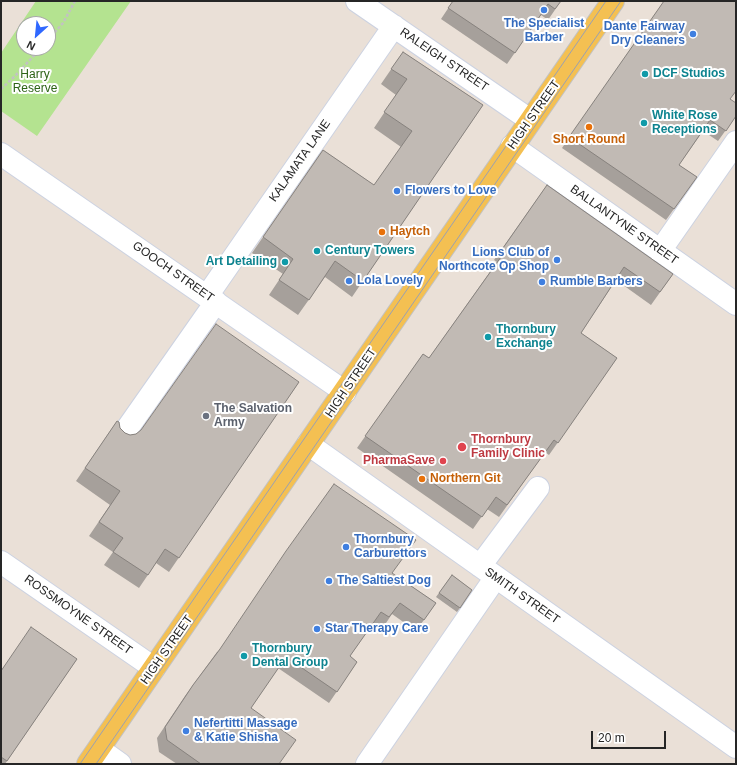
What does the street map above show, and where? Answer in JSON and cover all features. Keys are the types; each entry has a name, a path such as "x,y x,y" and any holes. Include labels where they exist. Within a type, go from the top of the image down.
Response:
{"main road":[{"name":"HIGH STREET","path":"94,756 613,1"}],"street":[{"name":"RALEIGH STREET","path":"357,1 530,120"},
{"name":"KALAMATA LANE","path":"122,436 211,299 394,26"},
{"path":"660,251 736,142"},
{"name":"BALLANTYNE STREET","path":"512,146 736,304"},
{"name":"GOOCH STREET","path":"1,154 345,392"},
{"name":"SMITH STREET","path":"308,444 736,747"},
{"path":"367,764 488,572 538,488"},
{"name":"ROSSMOYNE STREET","path":"1,562 154,668"},
{"path":"94,756 120,764"}],"path":[{"path":"56,31 63,23 74,1"},
{"path":"1,89 33,56"}],"green space":[{"name":"Harry Reserve","path":"36,1 131,1 37,136 1,111 1,53 16,31 16,56 56,56 56,16 26,16"}],"building":[{"path":"453,1 561,1 555,9 548,4 515,53 448,8"},
{"path":"664,1 736,1 736,91 730,99 736,103 736,116 726,131 710,120 679,165 697,177 674,209 569,137"},
{"path":"403,52 483,105 363,281 335,261 309,300 279,280 293,259 263,237 323,150 374,185 412,131 384,112 407,79 391,69"},
{"path":"547,185 673,274 660,292 624,267 581,333 617,358 558,443 554,440 507,505 496,497 482,517 365,436 423,354 429,358 506,250 503,248"},
{"path":"216,324 299,382 179,558 165,549 148,575 113,552 123,538 99,522 120,491 85,468 117,421 119,422 120,428 125,433 130,435 136,434 141,430"},
{"path":"334,484 416,540 392,573 436,603 424,620 400,603 389,617 381,612 350,656 357,662 337,692 286,657 251,708 296,740 279,764 201,764 167,740 165,727"},
{"path":"452,575 472,590 460,608 439,593"},
{"path":"31,627 77,659 7,761 1,757 1,671"}],"tram line":[{"path":"80,764 606,1"},
{"path":"96,764 621,1"}],"place":[{"name":"The Specialist Barber","path":"544,10"},
{"name":"Dante Fairway Dry Cleaners","path":"693,34"},
{"name":"DCF Studios","path":"645,74"},
{"name":"White Rose Receptions","path":"644,123"},
{"name":"Short Round","path":"589,127"},
{"name":"Flowers to Love","path":"397,191"},
{"name":"Haytch","path":"382,232"},
{"name":"Century Towers","path":"317,251"},
{"name":"Lions Club of Northcote Op Shop","path":"557,260"},
{"name":"Art Detailing","path":"285,262"},
{"name":"Lola Lovely","path":"349,281"},
{"name":"Rumble Barbers","path":"542,282"},
{"name":"Thornbury Exchange","path":"488,337"},
{"name":"The Salvation Army","path":"206,416"},
{"name":"Thornbury Family Clinic","path":"462,447"},
{"name":"PharmaSave","path":"443,461"},
{"name":"Northern Git","path":"422,479"},
{"name":"Thornbury Carburettors","path":"346,547"},
{"name":"The Saltiest Dog","path":"329,581"},
{"name":"Star Therapy Care","path":"317,629"},
{"name":"Thornbury Dental Group","path":"244,656"},
{"name":"Nefertitti Massage & Katie Shisha","path":"186,731"}]}
